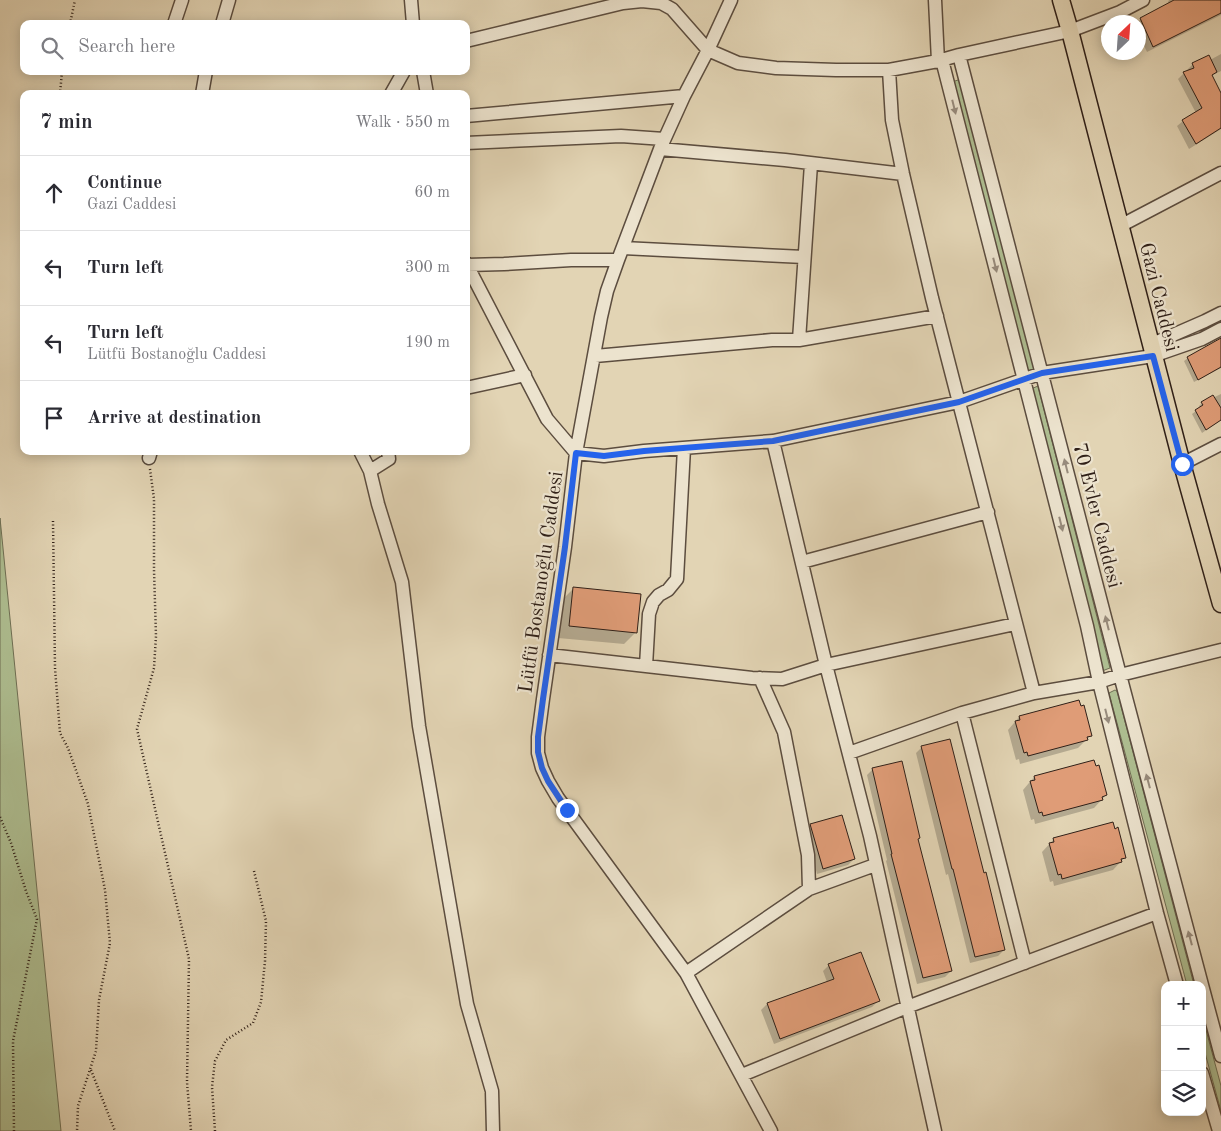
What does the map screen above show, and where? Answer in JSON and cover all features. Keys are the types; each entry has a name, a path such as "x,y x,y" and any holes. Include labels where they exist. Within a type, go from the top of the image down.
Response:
{"main road":[{"name":"Gazi Caddesi","path":"1061,0 1182,464 1221,604"}],"street":[{"path":"175,20 182,0"},
{"path":"223,20 229,0"},
{"path":"411,0 413,20"},
{"name":"Lütfü Bostanoğlu Caddesi","path":"731,0 662,144 607,291 576,453 565,547 538,737 538,752 542,768 562,804 686,973 771,1131"},
{"name":"70 Evler Caddesi","path":"935,0 940,60 1024,380 1087,626 1099,682 1157,913 1176,981"},
{"path":"470,40 623,3 642,1 661,3 672,9 708,50 738,63 776,68 889,70 1070,31 1120,12 1143,0"},
{"name":"70 Evler Caddesi","path":"959,55 1201,981"},
{"path":"889,70 892,120 903,174 937,316 1034,693"},
{"path":"203,90 205,75"},
{"path":"393,90 402,75"},
{"path":"424,75 426,90"},
{"path":"470,116 684,96"},
{"path":"470,143 621,136 662,144 903,174"},
{"path":"799,340 811,164"},
{"path":"1120,226 1221,173"},
{"path":"623,248 804,257"},
{"path":"470,264 618,260"},
{"path":"470,270 547,419 576,453 604,456 773,441 959,402 1042,373 1202,339 1221,329"},
{"path":"1152,350 1221,313"},
{"path":"595,356 772,340 799,340 937,316"},
{"path":"470,387 526,375"},
{"path":"773,441 826,665 870,836 935,1131"},
{"path":"1182,464 1221,444"},
{"path":"646,666 649,614 653,602 659,595 668,590 677,579 684,448"},
{"path":"362,455 370,471 402,582 419,726 467,1004 492,1091 493,1131"},
{"path":"370,471 389,459 388,455"},
{"path":"802,562 988,512"},
{"path":"549,655 782,679 826,665 1015,624"},
{"path":"849,753 962,713 1034,693 1099,682 1221,650"},
{"path":"760,678 784,732 808,855 809,889"},
{"path":"962,713 1025,963"},
{"path":"686,973 809,889 876,865"},
{"path":"742,1075 908,1007 1157,913"},
{"name":"70 Evler Caddesi","path":"1206,1000 1221,1056"},
{"path":"1206,1087 1219,1131"}],"path":[{"path":"71,20 75,0"},
{"path":"60,90 62,75"},
{"path":"150,455 154,499 156,636 154,668 137,729 189,958 187,1082 192,1131"},
{"path":"53,520 54,668 60,733 68,748 88,804 104,890 110,943 99,1000 96,1051 78,1106 77,1131"},
{"path":"0,817 37,919 13,1041 14,1131"},
{"path":"215,1131 212,1087 215,1061 226,1040 252,1023 261,1002 266,961 266,921 254,871"},
{"path":"90,1068 115,1131"}],"green space":[{"path":"961,79 1036,369 1027,372 952,82"},
{"path":"1038,386 1110,668 1102,671 1031,389"},
{"path":"0,518 61,1131 0,1131"},
{"path":"1117,691 1193,981 1186,981 1109,693"},
{"path":"1206,1030 1221,1086 1221,1111 1206,1057"}],"building":[{"path":"1174,0 1221,0 1221,13 1153,47 1146,31 1146,15"},
{"path":"1209,55 1217,72 1212,75 1221,93 1221,128 1196,144 1182,120 1202,108 1183,72 1194,68 1192,63"},
{"path":"1221,338 1221,367 1198,380 1187,357"},
{"path":"1213,395 1221,408 1221,420 1206,430 1195,410 1203,405 1201,402"},
{"path":"573,587 641,594 637,633 569,626"},
{"path":"1079,700 1081,706 1084,705 1092,736 1087,737 1088,740 1028,756 1027,752 1024,753 1015,721 1020,720 1019,716"},
{"path":"950,739 1005,950 975,957 921,746"},
{"path":"1094,760 1096,766 1099,765 1107,795 1102,797 1103,800 1043,816 1042,812 1039,813 1030,781 1035,780 1034,776"},
{"path":"902,761 920,838 918,839 952,971 923,978 891,854 872,768"},
{"path":"842,815 855,859 823,869 810,824"},
{"path":"1113,822 1115,829 1118,827 1126,858 1121,859 1122,862 1062,879 1061,874 1058,875 1049,843 1054,842 1053,838"},
{"path":"861,952 880,1001 780,1039 767,1003 834,979 828,964"}],"route":[{"path":"567,810 558,798 542,768 538,752 538,737 565,547 576,453 604,456 773,441 959,402 1042,373 1153,356 1182,464"}]}
